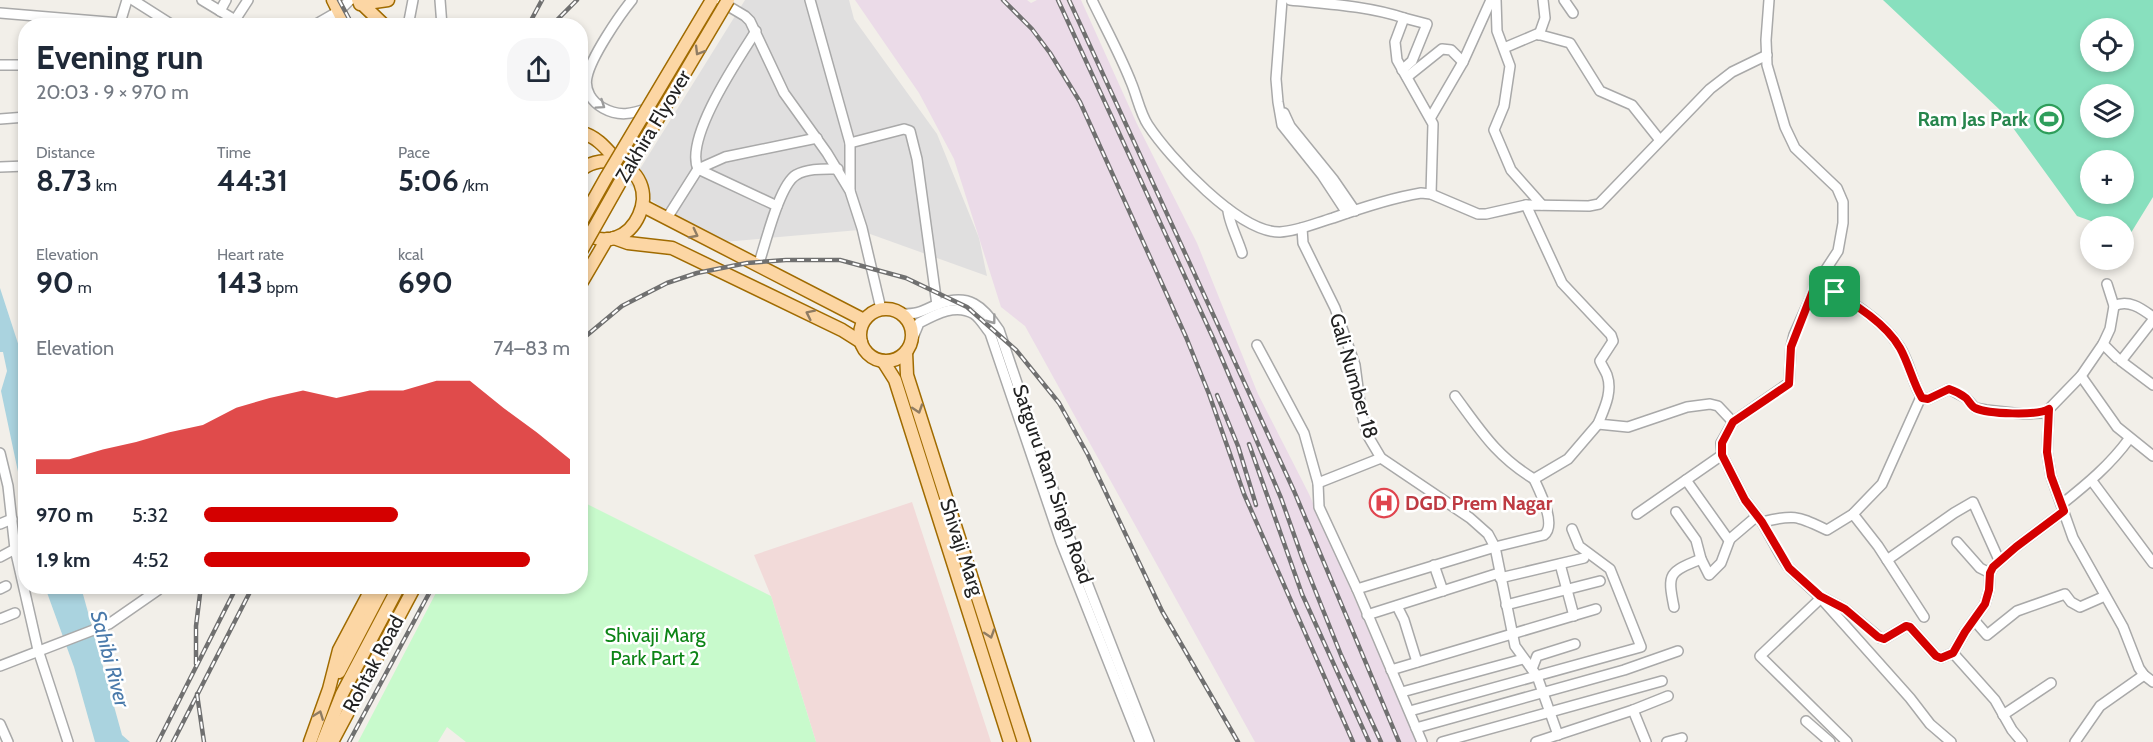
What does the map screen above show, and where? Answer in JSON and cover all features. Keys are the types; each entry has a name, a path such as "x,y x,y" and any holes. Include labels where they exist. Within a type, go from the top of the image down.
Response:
{"main road":[{"path":"356,1 388,0"},
{"name":"Zakhira Flyover","path":"588,210 712,0"},
{"name":"Zakhira Flyover","path":"588,239 728,0"},
{"path":"356,1 376,18"},
{"path":"588,135 600,142 620,164 636,177 641,186 643,206 640,217 633,226 625,234 611,238 588,273"},
{"path":"588,166 596,162 608,161 620,164"},
{"path":"643,206 864,320"},
{"path":"588,234 628,243 672,248 842,330 861,342"},
{"path":"881,309 892,309 903,314 910,326 912,340 906,352 896,359 883,361 873,358 865,351 861,342 860,331 864,320 871,313 881,309"},
{"name":"Shivaji Marg","path":"906,352 907,375 1024,742"},
{"name":"Shivaji Marg","path":"883,361 895,380 1010,742"},
{"name":"Rohtak Road","path":"310,742 329,688 339,650 369,594"},
{"path":"329,688 380,594"},
{"path":"323,742 342,694 395,594"},
{"name":"Rohtak Road","path":"332,742 411,594"}],"street":[{"path":"122,18 127,0"},
{"path":"133,0 161,18"},
{"path":"202,0 232,18"},
{"path":"220,11 226,0"},
{"path":"236,18 248,0"},
{"path":"410,18 413,0"},
{"path":"440,0 441,18"},
{"path":"588,72 632,0"},
{"path":"718,0 745,16 756,31 780,86 838,169 850,191 862,228 881,309"},
{"path":"810,0 849,143 850,191"},
{"path":"1092,0 1125,68 1148,125 1185,171 1228,209 1250,224 1278,232 1302,228 1421,193 1431,194 1478,214 1526,205 1588,206 1599,204 1659,140 1719,82 1739,68 1767,55"},
{"path":"1282,0 1276,79 1282,125 1351,212"},
{"path":"1351,212 1333,179 1290,126 1284,113 1281,94 1282,65 1289,0 1389,13 1427,24 1412,61 1404,74"},
{"path":"1431,117 1463,62 1491,0"},
{"path":"1496,0 1497,31 1510,66 1504,106 1494,130 1511,170 1542,205"},
{"path":"1539,35 1545,18 1543,0"},
{"path":"1564,0 1573,13"},
{"path":"1769,0 1767,55 1773,88 1790,138 1807,160 1837,188 1843,201 1843,223 1838,251 1816,283 1792,341 1789,384 1733,422 1722,443 1722,455 1745,500 1760,519 1789,568 1820,597 1910,698 1930,724 1951,742"},
{"path":"322,18 336,5 356,1"},
{"path":"0,13 55,18"},
{"path":"1404,18 1395,42 1397,60 1431,117 1433,133 1431,194"},
{"path":"698,169 696,158 700,136 712,103 756,31"},
{"path":"1503,48 1539,35 1570,43 1600,91 1632,105 1659,140"},
{"path":"1404,74 1442,49 1451,50 1463,62"},
{"path":"0,65 18,65"},
{"path":"588,91 596,104 612,112 623,115 648,108"},
{"path":"0,119 18,118"},
{"path":"849,143 904,129 910,131 917,159 937,305"},
{"path":"666,218 698,169 725,157 817,138"},
{"path":"0,167 18,166"},
{"path":"698,169 777,206"},
{"path":"758,266 777,206 785,187 794,176 807,171 838,169"},
{"path":"1526,205 1562,283 1611,335 1613,341 1600,361 1608,378 1608,391 1607,403 1598,424 1568,459 1534,479"},
{"path":"1228,209 1227,217 1234,228 1242,253"},
{"name":"Gali Number 18","path":"1302,228 1303,243 1335,308 1355,365 1361,411 1368,436 1381,458"},
{"path":"1676,512 1696,540 1701,559 1709,575 1721,563 1730,539 1760,519 1789,516 1804,519 1827,530 1853,514 1882,484 1921,397 1899,346 1885,331 1847,300 1816,283"},
{"path":"1921,397 1928,399 1949,389 1966,398 1976,408 2032,414 2042,413 2049,409 2081,376 2103,344 2110,329 2114,306 2107,284"},
{"name":"Satguru Ram Singh Road","path":"903,314 917,314 937,305 963,299 979,305 999,330 1070,539 1149,742"},
{"path":"2114,306 2125,303 2135,305 2153,318 2121,361 2152,383"},
{"name":"Satguru Ram Singh Road","path":"912,340 919,323 943,311 962,310 976,315 990,333 1061,542 1140,742"},
{"path":"2103,344 2117,358"},
{"path":"1257,345 1304,433 1318,483 1319,507 1357,589 1422,742"},
{"path":"2081,376 2116,427 2153,456"},
{"path":"1357,589 1548,532 1550,525 1534,479 1514,467 1496,451 1455,396"},
{"path":"1598,424 1628,427 1687,407 1710,404 1718,406 1733,422"},
{"path":"2049,409 2047,452 2051,476 2073,538 2123,627 2131,650 2144,675 2153,682"},
{"path":"1820,597 1845,609 1880,638 1884,639 1906,626 1910,627 1938,657 1953,653 1985,604 1990,573 1999,560 2063,508 2114,460 2129,439"},
{"path":"1637,514 1722,455"},
{"path":"1318,483 1381,458 1470,518 1488,534 1494,547 1516,650 1535,672 1558,735"},
{"path":"2,466 10,502 18,562"},
{"path":"1686,480 1726,538 1730,539"},
{"path":"2092,481 2153,563"},
{"path":"0,505 10,502"},
{"path":"1887,560 1973,502 1999,560"},
{"path":"1853,514 1887,560 1924,617"},
{"path":"0,524 12,519"},
{"path":"1410,711 1535,672 1641,647 1610,569 1579,546 1572,529"},
{"path":"1957,542 1980,568 1990,573"},
{"path":"0,557 15,549"},
{"path":"1367,615 1500,575 1584,558"},
{"path":"1674,607 1670,586 1674,572 1701,559"},
{"path":"1560,564 1574,616"},
{"path":"1434,565 1443,591"},
{"path":"1506,605 1599,581"},
{"path":"25,594 38,650 68,742"},
{"path":"0,666 38,650 55,647 109,624 152,594"},
{"path":"1974,620 1987,635 2017,611 2065,594 2071,602 2080,607 2105,596"},
{"path":"1820,597 1760,656 1847,742"},
{"path":"1397,606 1417,662"},
{"path":"1391,670 1596,609"},
{"path":"0,620 15,613"},
{"path":"1535,672 1537,656 1575,644"},
{"path":"1416,728 1624,670 1678,651"},
{"path":"1953,653 1995,700 2012,730 2022,742"},
{"path":"1402,692 1523,659"},
{"path":"2075,742 2100,706 2144,675"},
{"path":"1442,742 1662,681"},
{"path":"2003,715 2051,683"},
{"path":"1536,742 1668,696"},
{"path":"1633,710 1646,742"},
{"path":"1806,721 1830,742"},
{"path":"0,724 8,742"},
{"path":"1667,742 1682,738"}],"shaded area":[{"path":"745,0 849,0 854,19 937,134 979,238 987,276 859,230 712,243 630,185"},
{"path":"855,0 1027,0 1031,3 1037,0 1081,0 1137,124 1197,243 1258,394 1309,494 1373,641 1421,742 1255,742 1025,326 1001,307 954,159 919,93"},
{"path":"912,502 991,742 816,742 771,596 754,555"}],"green space":[{"name":"Ram Jas Park","path":"1883,0 2153,0 2153,197 2134,228 2134,216 2077,216 2000,110"},
{"name":"Shivaji Marg Park Part 2","path":"588,504 771,596 816,742 466,742 447,727 438,742 358,742 435,594 588,594"}],"water":[{"path":"0,288 18,343 18,472 1,391 7,371 3,352 0,352"},
{"path":"48,594 83,594 122,735 130,742 95,742 74,667"}],"railway":[{"path":"339,0 349,18"},
{"path":"532,18 542,0"},
{"path":"559,18 577,0"},
{"path":"1003,0 1032,29 1050,53 1080,102 1186,337 1209,394 1244,494 1353,742"},
{"path":"1058,0 1214,340 1281,498 1341,655 1381,742"},
{"path":"1069,0 1294,491 1399,742"},
{"path":"588,334 622,306 667,283 697,273 747,263 786,260 840,260 906,278 967,307 1016,350 1059,403 1088,455 1162,611 1238,742"},
{"path":"1217,395 1238,446 1256,505"},
{"path":"1249,444 1302,594 1369,742"},
{"path":"196,664 196,626 200,594"},
{"path":"158,742 233,594"},
{"path":"173,742 249,594"},
{"path":"349,742 429,594"},
{"path":"197,694 204,742"}],"place":[{"name":"Ram Jas Park","path":"2049,119"},
{"name":"DGD Prem Nagar","path":"1384,503"}],"route":[{"path":"1816,283 1835,292 1872,318 1899,346 1922,398 1928,399 1949,389 1966,398 1976,408 1986,410 2032,414 2042,413 2049,409 2047,452 2051,476 2064,511 1993,567 1985,604 1953,653 1941,658 1936,656 1910,627 1906,626 1884,639 1878,637 1845,609 1820,596 1789,568 1762,522 1745,500 1722,455 1722,443 1733,422 1789,384 1794,335 1816,283"}],"water label":[{"name":"Sahibi River","path":"110,659"}]}
